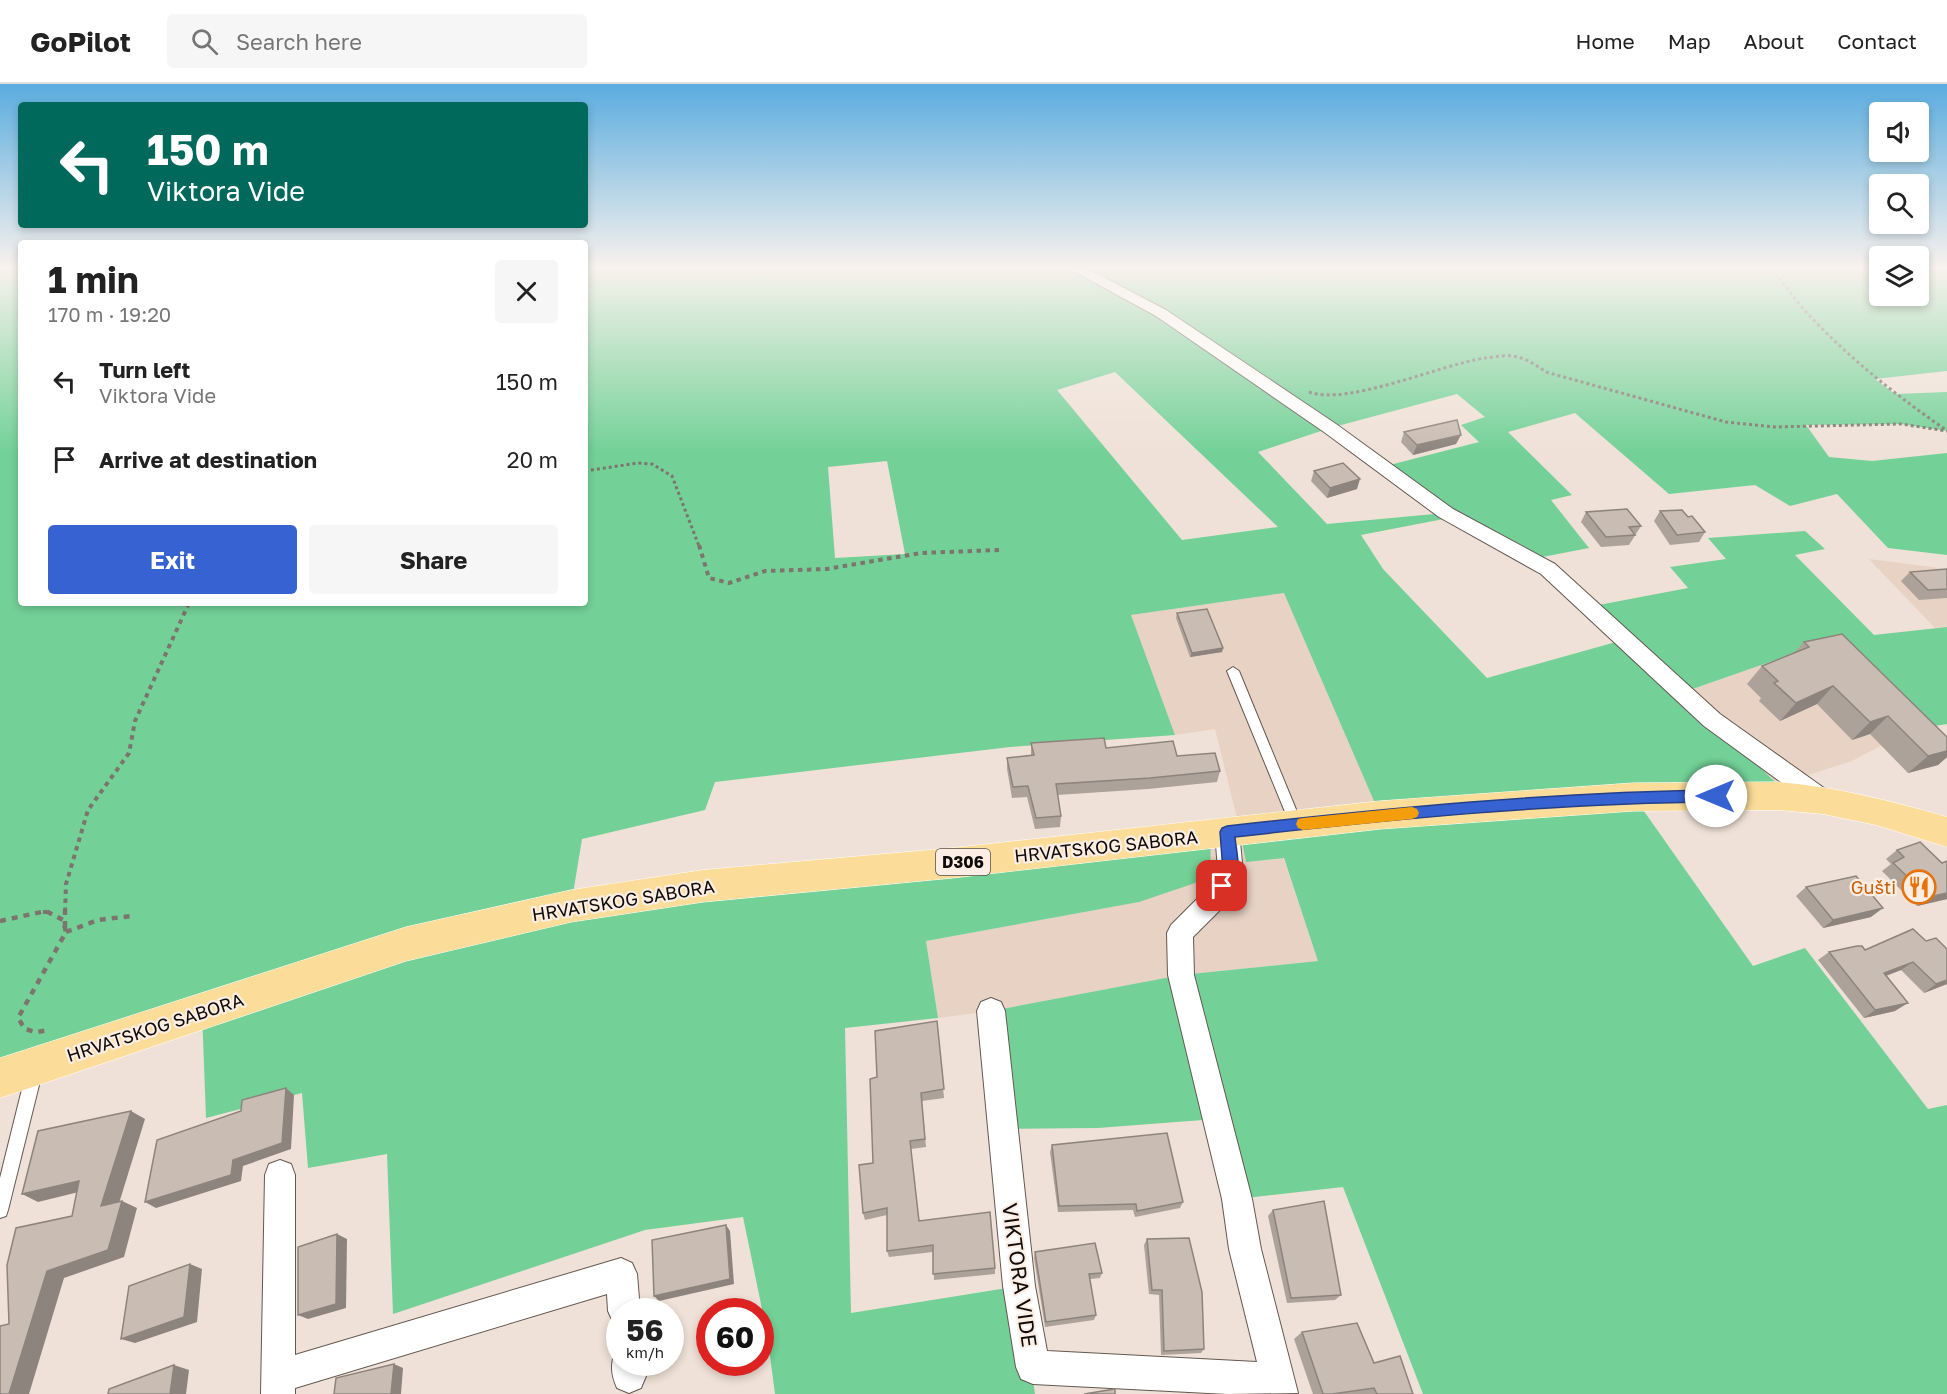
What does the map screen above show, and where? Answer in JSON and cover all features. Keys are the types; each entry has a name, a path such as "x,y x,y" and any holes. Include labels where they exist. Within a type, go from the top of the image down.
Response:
{"main road":[{"name":"HRVATSKOG SABORA","path":"0,1078 406,944 571,906 703,886 952,863 1380,815 1633,797 1778,796 1823,800 1876,811 1947,832"}],"street":[{"path":"1186,330 1330,428 1446,513 1548,569 1712,720 1823,800"},
{"name":"VIKTORA VIDE","path":"990,1011 1019,1286 1033,1367 1280,1387 1245,1249 1238,1199 1180,975 1180,933 1213,900 1231,872 1227,832"},
{"path":"280,1176 279,1385 621,1274 623,1298"}],"lane":[{"path":"1233,671 1296,824"},
{"path":"0,1210 36,1066"}],"path":[{"path":"1825,330 1875,379 1947,431"},
{"path":"1302,388 1317,396 1352,393 1477,361 1515,356 1546,372 1726,422 1775,427 1901,424 1947,431"},
{"path":"588,471 638,463 652,464 672,476 692,523 709,578 716,582 729,583 765,572 827,569 921,554 999,550"},
{"path":"55,1029 36,1032 24,1029 18,1018 65,929 66,884 88,810 129,753 135,721 188,606"},
{"path":"0,921 22,918 45,911 57,914 63,920 65,929"},
{"path":"65,929 109,915 131,916"}],"shaded area":[{"path":"1869,559 1947,569 1947,627 1935,628"},
{"path":"1285,593 1380,815 1283,857 1319,961 1181,975 991,1011 938,1018 926,941 1139,902 1211,834 1240,830 1215,729 1175,735 1131,615"},
{"path":"1824,643 1911,730 1852,761 1795,779 1791,797 1681,693"}],"green space":[{"path":"0,330 18,330 18,606 588,606 588,330 1947,330 1947,371 1875,379 1895,394 1947,392 1947,431 1901,424 1806,425 1829,457 1872,461 1947,453 1947,555 1888,548 1837,494 1790,506 1755,485 1669,494 1575,413 1508,432 1572,495 1551,500 1589,548 1532,559 1454,517 1361,535 1383,569 1487,678 1623,640 1588,607 1688,588 1670,567 1726,559 1708,538 1805,531 1825,549 1795,555 1874,635 1947,627 1947,724 1911,730 1824,643 1681,693 1791,797 1634,797 1753,966 1805,948 1928,1109 1947,1105 1947,1394 1423,1394 1343,1187 1237,1199 1216,1119 1098,1128 1002,1129 991,1011 1181,975 1318,961 1284,858 1246,862 1240,831 1380,815 1284,593 1131,615 1175,735 1010,747 715,782 705,810 582,839 571,906 1211,834 1210,878 1139,902 926,941 938,1018 845,1028 851,1313 1019,1286 1035,1394 775,1394 773,1376 774,1298 760,1298 743,1217 645,1230 393,1314 387,1154 308,1168 302,1093 206,1118 202,1012 0,1078","holes":["1115,372 1278,527 1182,540 1057,390","1457,394 1485,417 1461,425 1479,442 1382,467 1445,513 1327,524 1258,452 1330,428","887,461 905,554 835,558 828,467"]}],"building":[{"path":"1457,420 1461,435 1417,445 1404,432"},
{"path":"1343,463 1360,479 1330,488 1314,471"},
{"path":"1627,509 1641,526 1629,527 1635,535 1606,537 1586,512"},
{"path":"1682,510 1688,517 1692,516 1705,532 1677,535 1660,511"},
{"path":"1947,569 1947,589 1928,590 1910,572"},
{"path":"1207,609 1223,648 1192,653 1177,613"},
{"path":"1842,634 1947,737 1947,751 1928,756 1888,716 1870,722 1833,686 1796,703 1774,683 1778,681 1762,666 1809,647 1804,642"},
{"path":"1104,738 1106,748 1173,741 1177,756 1215,753 1220,771 1056,784 1061,816 1036,818 1028,786 1013,787 1007,758 1034,755 1031,743"},
{"path":"1920,842 1942,863 1947,861 1947,893 1929,897 1893,863 1904,857 1897,850"},
{"path":"1856,876 1883,908 1833,920 1806,887"},
{"path":"1913,929 1926,941 1936,938 1947,949 1947,980 1936,984 1913,962 1884,973 1908,1003 1875,1010 1829,952 1857,946 1862,946 1865,950"},
{"path":"937,1021 944,1089 921,1093 925,1139 910,1141 919,1221 990,1212 995,1268 933,1274 933,1245 887,1251 887,1208 863,1213 859,1165 873,1163 870,1079 877,1077 875,1031"},
{"path":"286,1088 282,1143 233,1160 231,1175 145,1202 157,1140 241,1111 242,1100"},
{"path":"131,1111 101,1206 122,1201 108,1250 47,1271 9,1394 0,1394 0,1326 9,1324 7,1265 16,1228 72,1216 79,1181 22,1194 38,1131"},
{"path":"1167,1133 1183,1202 1137,1211 1136,1204 1059,1206 1052,1145"},
{"path":"1324,1201 1341,1295 1291,1298 1273,1210"},
{"path":"726,1225 730,1279 654,1296 652,1240"},
{"path":"337,1234 336,1304 298,1315 298,1247"},
{"path":"1189,1238 1202,1292 1204,1349 1164,1351 1162,1290 1152,1290 1147,1239"},
{"path":"1095,1243 1102,1273 1089,1274 1096,1315 1046,1322 1035,1252"},
{"path":"190,1264 184,1317 121,1339 129,1286"},
{"path":"1357,1323 1374,1363 1400,1356 1413,1394 1377,1394 1374,1388 1323,1394 1302,1332"},
{"path":"394,1364 391,1394 334,1394 336,1378"},
{"path":"174,1365 170,1394 108,1394 109,1389"},
{"path":"1115,1389 1115,1394 1084,1394"}],"slow traffic":[{"path":"1303,824 1412,813"}],"place":[{"name":"Gušti","path":"1919,887"}],"route":[{"path":"1222,886 1231,872 1227,832 1380,815 1633,797 1716,796"}]}
